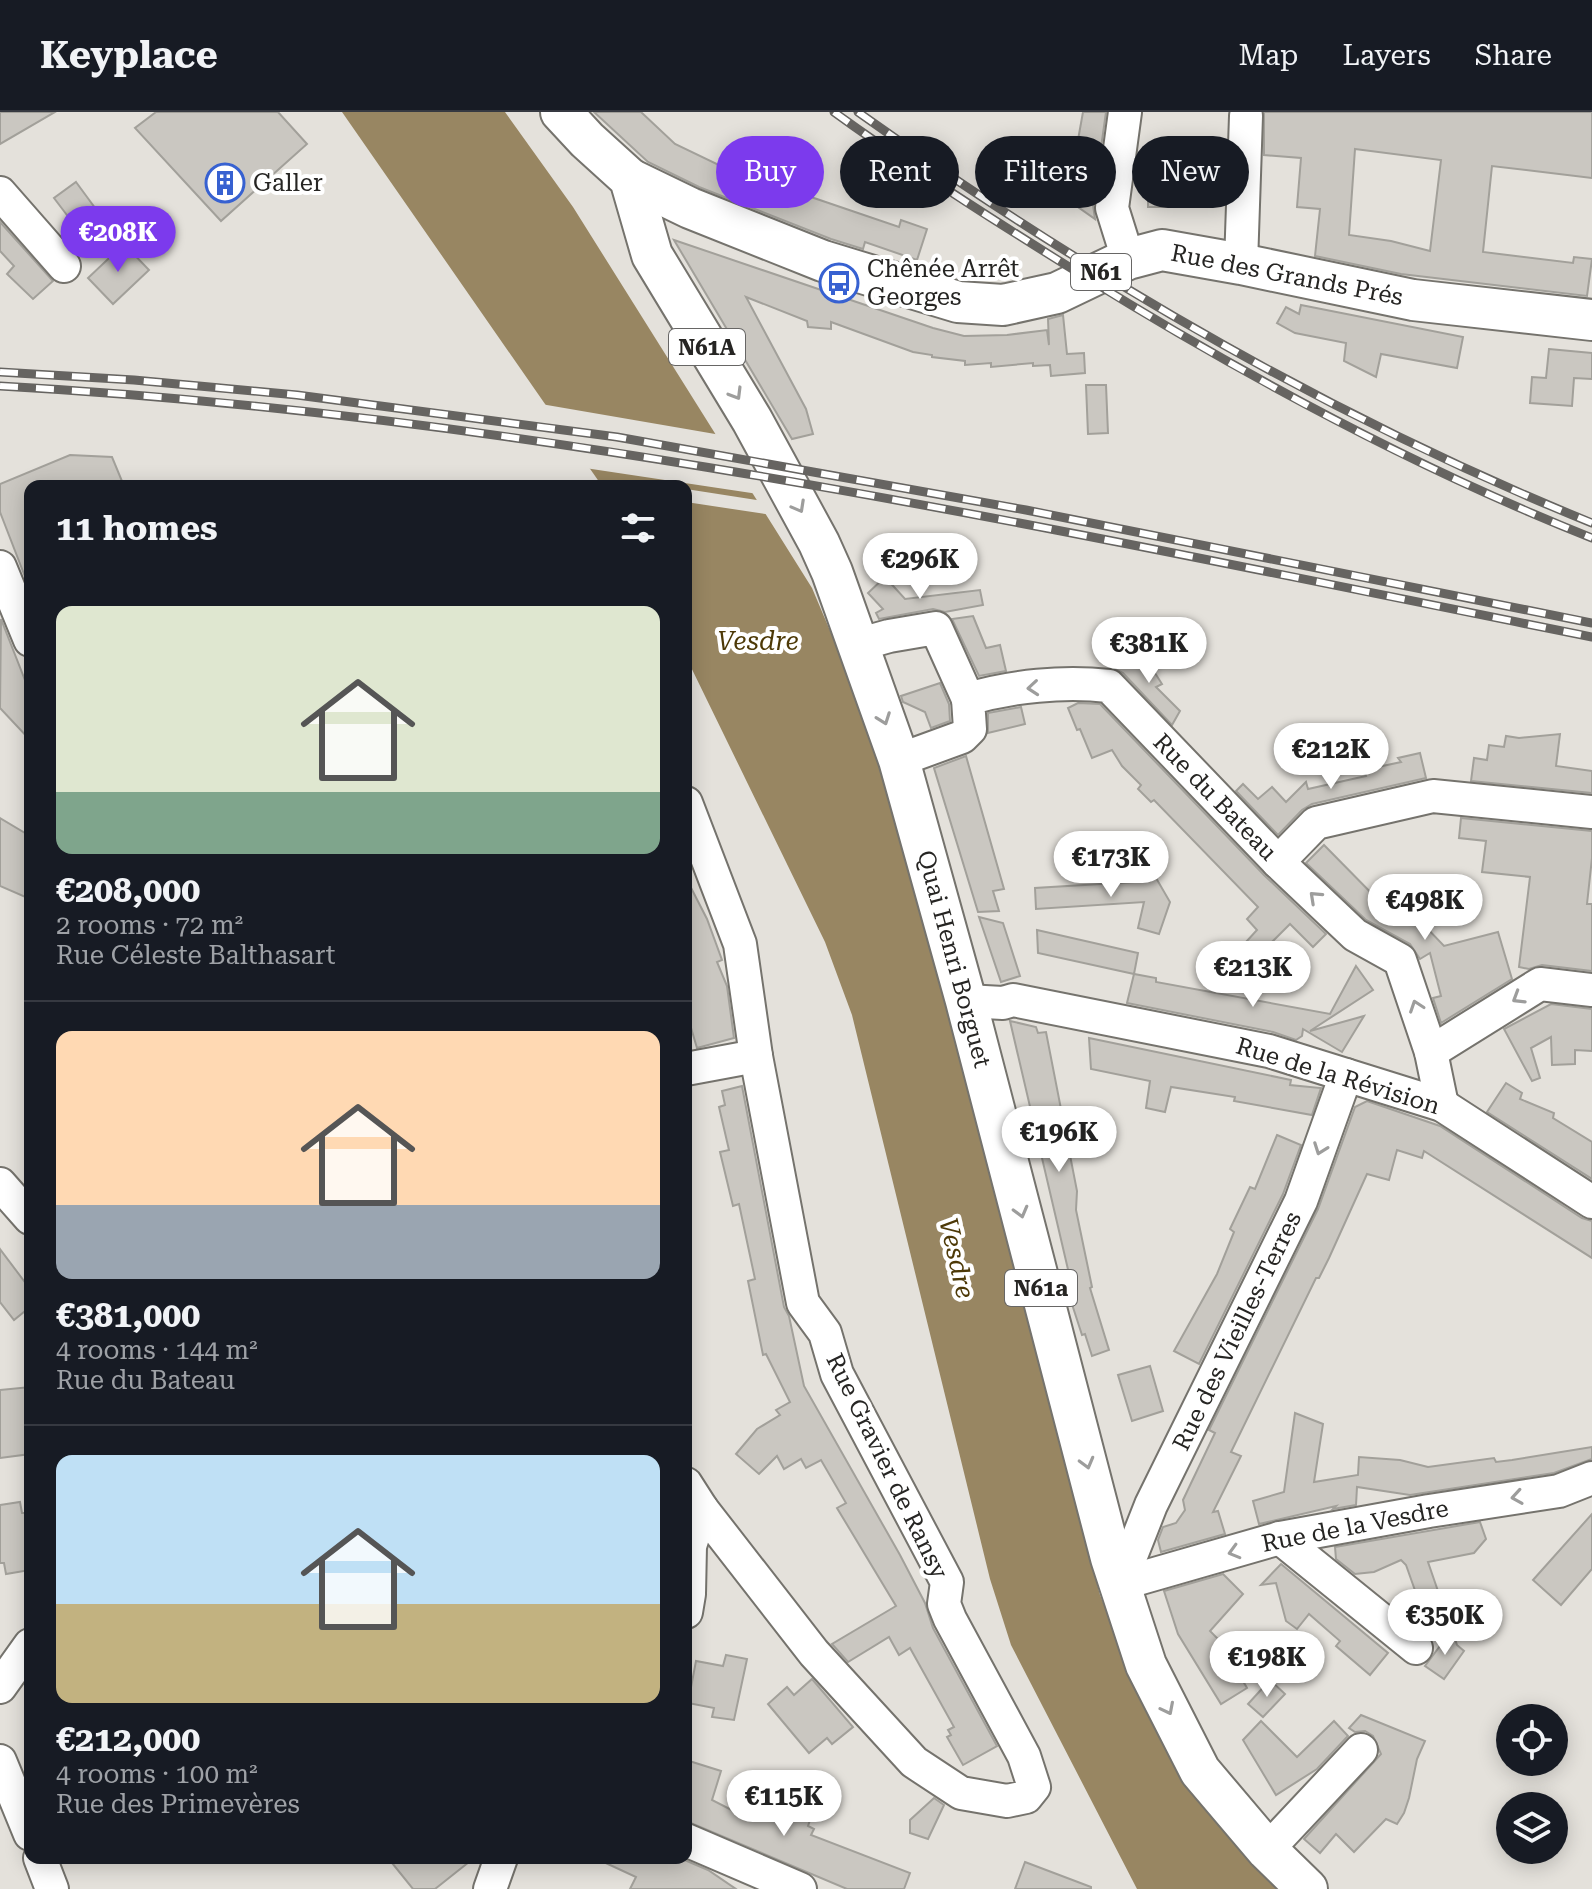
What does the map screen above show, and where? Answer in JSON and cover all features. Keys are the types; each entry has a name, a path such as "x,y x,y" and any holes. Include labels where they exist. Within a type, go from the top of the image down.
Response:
{"main road":[{"name":"N61","path":"561,112 630,179"},
{"name":"Rue des Grands Prés","path":"630,179 690,208 823,261 958,302 1003,305 1057,293 1128,259 1162,250 1413,300 1592,320"},
{"name":"Quai Henri Borguet","path":"630,179 652,255 762,439 819,543 899,760 1120,1584 1146,1665 1200,1771 1267,1850 1307,1889"},
{"path":"652,255 664,226 690,208"}],"street":[{"path":"1125,112 1112,208 1128,259"},
{"path":"1241,264 1246,116"},
{"path":"2,201 64,266"},
{"path":"0,567 24,625"},
{"path":"857,645 936,628 968,699 970,729 962,737 899,760"},
{"name":"Rue du Bateau","path":"968,699 995,691 1067,684 1109,686 1278,862 1355,935 1400,960 1431,1052"},
{"path":"1278,862 1316,823 1433,796 1592,812"},
{"name":"Rue Gravier de Ransy","path":"692,819 740,944 756,1056 803,1303 825,1333 837,1374 947,1582 944,1604 950,1619 1024,1756 1034,1787 1026,1797 1007,1801 961,1793 914,1762 814,1653 694,1496"},
{"path":"1442,1105 1431,1052 1540,984 1592,990"},
{"name":"Rue de la Révision","path":"966,1001 1003,1003 1013,1000 1269,1051 1442,1105 1592,1202"},
{"path":"692,1068 756,1056"},
{"name":"Rue des Vieilles-Terres","path":"1120,1584 1151,1505 1301,1201 1346,1075"},
{"path":"0,1184 24,1211"},
{"name":"Rue de la Vesdre","path":"1120,1584 1280,1538 1559,1491 1592,1478"},
{"path":"692,1521 694,1496"},
{"path":"1280,1538 1416,1648"},
{"path":"0,1687 24,1653"},
{"path":"1267,1850 1361,1750"},
{"path":"0,1761 24,1819"},
{"path":"692,1843 800,1889"},
{"path":"42,1864 52,1889"},
{"path":"490,1889 499,1864"}],"water":[{"name":"Vesdre","path":"342,112 505,112 573,207 812,588 850,678 893,799 1100,1595 1144,1708 1186,1778 1281,1889 1137,1889 1011,1645 990,1579 852,1015 825,942 692,669 692,480 598,480"}],"pier":[{"path":"541,404 721,435 758,494 692,484 692,480 665,480 585,468"},
{"path":"692,490 763,501 772,515 692,503"}],"building":[{"path":"0,112 55,112 0,144"},
{"name":"Galler","path":"156,112 278,112 307,144 221,221 135,128"},
{"path":"594,112 641,112 675,144 716,164 716,194 699,187 648,162"},
{"path":"1083,112 1106,112 1103,136 1079,136"},
{"path":"1264,112 1592,112 1592,178 1492,166 1483,252 1573,263 1574,257 1592,259 1587,296 1401,274 1315,256 1320,209 1297,207 1301,158 1264,155","holes":["1355,149 1441,160 1430,251 1349,235"]},
{"path":"76,182 98,212 76,227 54,198"},
{"path":"824,201 899,227 901,220 927,229 917,260 865,242 863,249 752,208 824,208"},
{"path":"1079,208 1093,208 1095,219"},
{"path":"0,222 53,281 33,299 7,274 14,266 0,251"},
{"path":"674,240 964,336 1047,330 1049,345 1048,319 1063,315 1067,354 1084,353 1085,373 1051,376 1050,365 1033,366 1033,363 991,367 991,363 965,365 965,361 913,352 831,322 831,329 808,327 807,321 746,297 806,409 813,434 792,439"},
{"path":"124,244 149,270 113,304 88,278"},
{"path":"1301,305 1463,337 1457,368 1381,354 1376,377 1344,361 1346,343 1295,333 1277,323 1286,307 1299,314"},
{"path":"1549,349 1592,353 1592,379 1574,378 1572,406 1530,403 1532,377 1546,378"},
{"path":"1086,385 1106,385 1108,433 1088,434"},
{"path":"70,455 112,457 122,480 24,480 24,574 0,512 0,484"},
{"path":"885,577 905,599 980,590 983,605 945,612 933,609 879,619 876,613 883,609 868,593"},
{"path":"973,616 986,648 1000,645 1006,671 979,676 952,619"},
{"path":"1,619 24,678 24,734 0,708"},
{"path":"1141,651 1162,684 1156,687 1180,711 1172,725 1123,673 1115,669"},
{"path":"940,683 949,704 950,721 931,728 925,712 903,702 901,696"},
{"path":"1078,703 1100,704 1264,875 1326,934 1313,947 1290,924 1270,944 1267,961 1246,942 1257,930 1247,919 1258,907 1154,800 1151,802 1138,789 1141,785 1122,766 1112,750 1092,758 1068,708"},
{"path":"1021,707 1025,724 988,733 988,713"},
{"path":"1560,734 1556,766 1592,771 1592,793 1471,781 1474,758 1487,760 1489,745 1504,747 1506,736 1519,738"},
{"path":"1420,753 1426,778 1312,804 1278,835 1236,791 1243,784 1258,799 1272,787 1286,802 1306,782 1308,789 1366,776 1364,770 1401,762 1398,758"},
{"path":"966,756 1004,889 993,891 999,911 978,912 934,768"},
{"path":"0,818 24,832 24,896 0,886"},
{"path":"1461,818 1592,831 1587,904 1592,904 1592,971 1542,965 1529,969 1519,967 1530,877 1482,872 1486,841 1459,838"},
{"path":"1324,845 1388,910 1392,906 1403,917 1407,913 1420,927 1422,923 1444,946 1498,932 1512,979 1441,1023 1433,998 1441,996 1430,953 1420,959 1410,944 1366,920 1306,863"},
{"path":"1152,871 1170,902 1159,934 1138,928 1144,902 1036,909 1035,888 1150,881"},
{"path":"692,890 722,960 717,962 727,986 734,1038 697,1048 692,1031"},
{"path":"979,917 1003,923 1020,976 1001,982"},
{"path":"1037,930 1138,953 1134,974 1038,953"},
{"path":"1356,966 1373,990 1310,1031 1364,1016 1342,1052 1303,1029 1302,1036 1296,1040 1273,1032 1127,1003 1134,974 1156,978 1156,982 1330,1014"},
{"path":"1551,1004 1592,1009 1592,1051 1575,1050 1575,1064 1552,1065 1551,1037 1531,1048 1540,1078 1532,1081 1504,1029"},
{"path":"1010,1021 1036,1027 1038,1033 1046,1032 1077,1191 1076,1210 1090,1288 1109,1350 1092,1356 1069,1295 1072,1294 1067,1279 1070,1278"},
{"path":"1089,1038 1291,1080 1290,1085 1321,1088 1312,1115 1234,1101 1235,1097 1171,1087 1165,1112 1146,1108 1150,1081 1091,1069"},
{"path":"1506,1083 1522,1093 1520,1099 1554,1113 1553,1118 1592,1142 1592,1179 1487,1112"},
{"path":"742,1086 784,1307 789,1316 804,1386 900,1555 925,1603 933,1628 997,1746 963,1765 947,1737 951,1735 948,1730 954,1727 910,1648 899,1655 889,1637 848,1662 832,1644 896,1606 837,1508 846,1503 821,1460 806,1468 801,1459 784,1469 777,1456 759,1474 736,1454 757,1429 780,1415 776,1410 790,1402 766,1354 763,1355 748,1281 755,1279 739,1204 733,1206 720,1152 729,1150 719,1107 725,1105 722,1091"},
{"path":"1367,1101 1440,1126 1582,1218 1592,1221 1592,1258 1424,1151 1422,1158 1397,1150 1389,1180 1367,1174 1329,1258 1319,1278 1316,1278 1231,1452 1241,1456 1213,1512 1218,1511 1225,1534 1161,1552 1158,1540 1163,1527 1176,1523 1185,1510 1183,1500 1215,1433 1209,1430 1318,1209 1355,1107"},
{"path":"1277,1135 1301,1145 1283,1194 1199,1364 1174,1351 1217,1274 1234,1232 1230,1229 1250,1187 1255,1189"},
{"path":"0,1249 24,1281 24,1312 14,1320 0,1302"},
{"path":"1150,1366 1163,1411 1132,1421 1118,1375"},
{"path":"24,1388 24,1455 0,1458 0,1390"},
{"path":"1295,1413 1323,1424 1314,1482 1358,1475 1359,1457 1400,1460 1428,1467 1494,1458 1496,1462 1592,1447 1592,1459 1554,1473 1410,1495 1357,1487 1356,1505 1333,1509 1336,1506 1259,1524 1253,1501 1284,1492"},
{"path":"20,1502 24,1513 24,1571 6,1574 4,1563 0,1563 0,1505"},
{"path":"1592,1514 1592,1569 1561,1605 1533,1580"},
{"path":"1480,1522 1486,1539 1474,1553 1428,1562 1439,1594 1423,1613 1406,1565 1401,1560 1374,1572 1355,1574 1336,1559 1335,1547"},
{"path":"1281,1564 1388,1653 1370,1675 1336,1646 1340,1641 1309,1614 1297,1629 1286,1621 1276,1583 1261,1585"},
{"path":"1223,1574 1243,1594 1210,1631 1219,1640 1247,1688 1221,1704 1178,1634 1164,1591"},
{"path":"1452,1630 1457,1645 1464,1651 1444,1679 1425,1666"},
{"path":"726,1655 747,1659 734,1720 712,1717 714,1708 692,1704 696,1661 723,1666"},
{"path":"812,1679 853,1727 832,1744 827,1738 809,1753 768,1704 787,1687 794,1695"},
{"path":"1270,1680 1285,1694 1263,1717 1248,1704"},
{"path":"1361,1715 1425,1741 1417,1759 1409,1798 1397,1824 1386,1819 1354,1852 1336,1834 1320,1853 1304,1839 1381,1754 1373,1736 1349,1728"},
{"path":"1261,1721 1297,1757 1334,1721 1348,1736 1317,1769 1276,1795 1243,1740"},
{"path":"692,1762 721,1771 712,1800 747,1818 750,1809 810,1820 808,1826 814,1829 811,1835 910,1873 904,1889 847,1889 692,1824"},
{"path":"934,1798 944,1805 928,1839 910,1833 910,1820"},
{"path":"1025,1862 1091,1887 1091,1889 1015,1889"},
{"path":"692,1863 736,1889 630,1889 636,1877 608,1864"},
{"path":"393,1864 466,1864 435,1889 413,1889"}],"railway":[{"path":"834,112 1019,236 1205,349 1395,450 1592,538"},
{"path":"858,112 1032,230 1213,339 1400,437 1592,523"},
{"path":"0,372 297,395 617,437 1026,510 1592,623"},
{"path":"0,386 201,401 402,423 601,450 999,519 1592,637"}],"place":[{"name":"Galler","path":"225,183"},
{"name":"Chênée Arrêt Georges","path":"839,283"}]}
